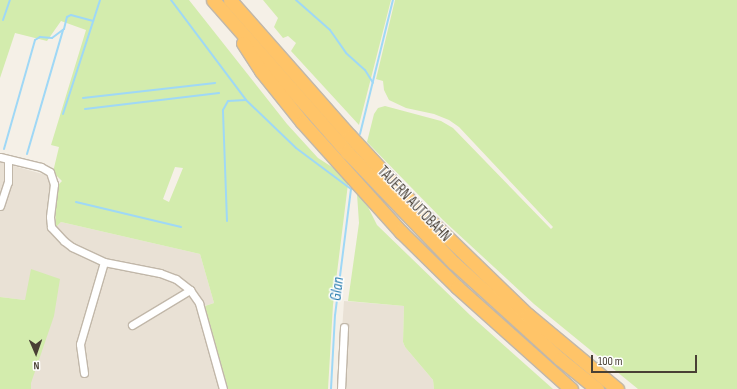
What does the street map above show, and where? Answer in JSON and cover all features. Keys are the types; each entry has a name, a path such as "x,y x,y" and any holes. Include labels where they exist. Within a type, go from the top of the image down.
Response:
{"highway":[{"name":"TAUERN AUTOBAHN","path":"213,0 226,5 455,246 528,315 617,389"},
{"path":"226,5 363,170 454,263 554,354 597,389"},
{"path":"226,5 261,71 344,170 457,287 571,389"}],"street":[{"path":"0,157 41,167 50,172 54,184 50,217 51,227 72,248 104,262 160,273 176,279 190,290 199,303 224,389"},
{"path":"0,206 8,182 8,159"},
{"path":"84,373 80,344 104,262"},
{"path":"132,325 190,290"},
{"path":"341,389 344,327"}],"shaded area":[{"path":"0,162 46,175 51,181 52,188 46,222 56,227 61,222 200,254 214,303 205,306 228,389 31,389 25,300 0,297"},
{"path":"344,301 404,306 403,342 405,347 433,380 434,389 338,389"}],"green space":[{"path":"0,0 189,0 287,124 318,158 332,167 348,184 333,305 328,389 228,389 205,306 214,303 200,254 61,222 56,227 55,212 59,184 62,181 53,172 59,147 51,145 86,30 61,21 47,41 15,33 0,78","holes":["175,167 183,168 169,202 163,199"]},
{"path":"263,0 391,0 359,125 291,51 296,43 288,36 283,38 274,27 278,18"},
{"path":"395,0 737,0 737,389 638,389 534,304 443,220 367,142 374,114 378,108 385,106 441,121 453,128 551,229 553,227 459,127 449,120 434,114 406,108 389,100 384,90 383,81 376,79"},
{"path":"357,194 368,207 377,225 470,315 553,389 434,389 433,380 405,347 403,342 404,306 348,301 359,223"},
{"path":"31,269 60,279 54,316 31,383 31,389 0,389 0,297 25,300"}],"waterway":[{"path":"3,20 10,0"},
{"path":"63,114 100,0"},
{"path":"171,0 246,100 296,148 351,189 335,315 331,389"},
{"path":"296,0 330,30 346,53 365,70 373,83"},
{"name":"Glan","path":"360,134 393,0"},
{"path":"4,149 35,40 40,37 52,38 64,29 67,17 71,15 93,21"},
{"path":"27,154 63,30"},
{"path":"83,98 215,83"},
{"path":"85,109 219,93"},
{"path":"227,221 223,110 228,101 246,100"},
{"path":"76,202 181,227"}]}
